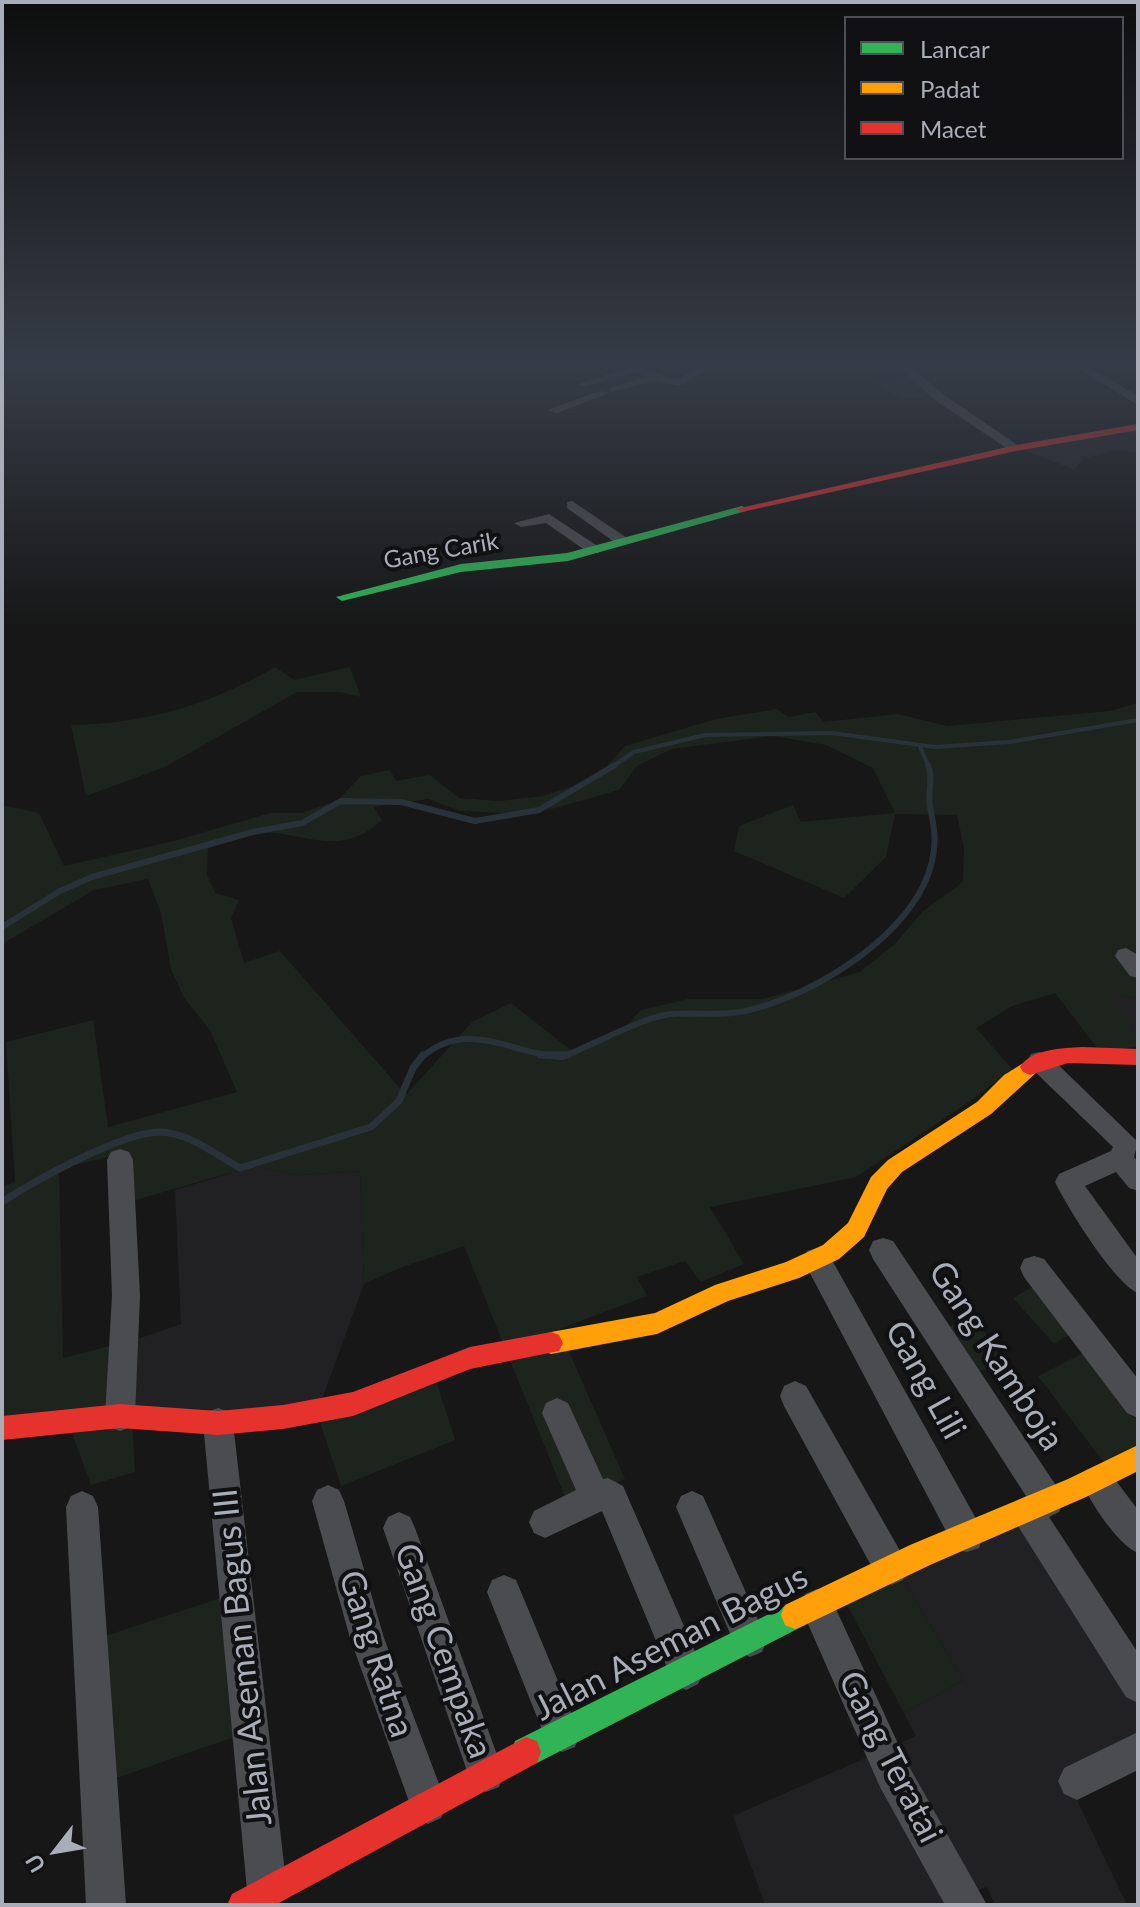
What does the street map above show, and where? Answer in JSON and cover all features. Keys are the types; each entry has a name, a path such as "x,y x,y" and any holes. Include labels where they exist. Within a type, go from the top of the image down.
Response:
{"street":[{"name":"Gang Carik","path":"342,597 461,568 549,560 808,493 993,453"},
{"path":"572,505 622,541"},
{"name":"Gang Carik","path":"521,523 549,518 594,550"},
{"path":"2,1428 120,1416 218,1423 283,1417 353,1404 470,1358 657,1323 723,1292 817,1260 856,1230 879,1183 895,1166 984,1108 1011,1081 1039,1061 1089,1054 1138,1057"},
{"path":"1039,1061 1123,1140 1127,1149 1120,1159 1068,1182 1101,1233 1138,1280"},
{"path":"1120,1159 1138,1180"},
{"path":"120,1160 126,1296 120,1416"},
{"name":"Gang Kamboja","path":"883,1250 1038,1506 1138,1685"},
{"name":"Gang Lili","path":"817,1260 967,1536"},
{"path":"1034,1268 1138,1403"},
{"path":"795,1396 891,1568"},
{"path":"557,1413 595,1497"},
{"name":"Jalan Aseman Bagus III","path":"218,1423 255,1898"},
{"name":"Jalan Aseman Bagus","path":"255,1898 562,1734 891,1568 1097,1481 1138,1458"},
{"path":"1097,1481 1138,1537"},
{"path":"545,1522 595,1497 608,1494 612,1497 686,1672"},
{"name":"Gang Ratna","path":"328,1501 367,1638 428,1805"},
{"path":"82,1507 106,1905"},
{"path":"692,1507 750,1640"},
{"name":"Gang Cempaka","path":"399,1528 486,1774"},
{"path":"504,1592 562,1734"},
{"name":"Gang Teratai","path":"817,1606 893,1774 967,1905"},
{"path":"1077,1781 1138,1750"}],"shaded area":[{"path":"1031,453 1103,453 1084,459 1074,469"},
{"path":"275,667 294,680 350,667 361,697 340,692 297,692 165,767 86,796 71,725 125,721 177,710 227,692"},
{"path":"1138,703 1138,999 1109,992 1138,1037 1138,1046 1101,1053 1055,993 1012,1006 976,1028 1012,1069 969,1102 856,1177 710,1207 744,1264 701,1282 685,1261 637,1277 647,1296 559,1329 625,1479 568,1504 464,1246 364,1284 360,1171 296,1175 254,1166 125,1203 121,1154 59,1169 63,1358 140,1338 132,1422 135,1472 91,1485 69,1425 2,1419 2,1187 15,1182 6,1042 93,1020 108,1127 237,1092 210,1030 184,998 171,969 161,913 148,879 94,890 2,944 2,805 39,813 64,866 174,841 270,813 302,813 338,800 361,776 390,770 396,781 430,775 459,798 499,801 543,796 595,779 625,746 716,719 777,709 789,717 815,712 824,722 898,714 947,726 1110,711","holes":["773,736 826,745 873,768 895,813 801,822 793,805 739,826 734,851 844,898 886,857 895,814 957,815 964,848 963,882 922,912 896,943 860,972 763,999 688,999 641,1010 615,1037 572,1051 511,1003 472,1022 406,1095 280,951 244,963 231,918 239,900 215,893 207,875 208,849 225,841 256,833 335,841 350,839 382,820 374,807 428,799 460,811 506,813 548,810 619,790 637,766 671,749"]},
{"path":"1108,991 1138,999 1138,1037"},
{"path":"254,1166 296,1175 360,1171 364,1284 317,1413 132,1422 140,1338 181,1324 175,1190"},
{"path":"1046,1279 1087,1324 1054,1344 1013,1298"},
{"path":"974,1317 1004,1361 963,1378 934,1332"},
{"path":"1103,1343 1138,1386 1138,1459 1112,1473 1038,1376"},
{"path":"433,1371 455,1440 341,1486 317,1413"},
{"path":"1034,1513 1138,1686 1138,1741 1062,1769 1127,1905 995,1905 987,1887 937,1905 765,1905 733,1816 916,1736 904,1713 964,1680 900,1576"},
{"path":"900,1576 964,1680 904,1713 845,1601"},
{"path":"221,1598 237,1736 102,1783 96,1639"}],"waterway":[{"path":"614,765 634,752 705,735 832,733 935,747 1009,742 1138,720"},
{"path":"920,747 929,767"},
{"path":"2,927 60,891 92,877 253,832 302,823 341,801 401,802 475,821 539,810 614,765"},
{"path":"567,1055 629,1027 665,1015 735,1013 772,1003 800,992 858,958 906,913 922,888 932,861 934,827 929,801 928,765"},
{"path":"422,1057 439,1046 456,1040 473,1039 543,1055"},
{"path":"2,1202 103,1148 145,1134 161,1132 182,1136 240,1168 371,1127 399,1101 413,1068 423,1055"},
{"path":"543,1055 567,1055"},
{"path":"543,1055 561,1057"},
{"path":"563,1057 567,1055"}],"traffic: fast":[{"path":"342,597 461,568 568,557 742,509"},
{"path":"526,1752 795,1615"}],"traffic: slow":[{"path":"551,1343 657,1323 723,1292 791,1271 831,1252 856,1230 879,1183 895,1166 984,1108 1030,1067"},
{"path":"795,1615 920,1555 1077,1488 1138,1458"}],"traffic: jam":[{"path":"742,509 994,453"},
{"path":"1030,1067 1041,1061 1068,1055 1138,1057"},
{"path":"2,1428 120,1416 218,1423 283,1417 353,1404 470,1358 551,1343"},
{"path":"243,1905 526,1752"}]}
